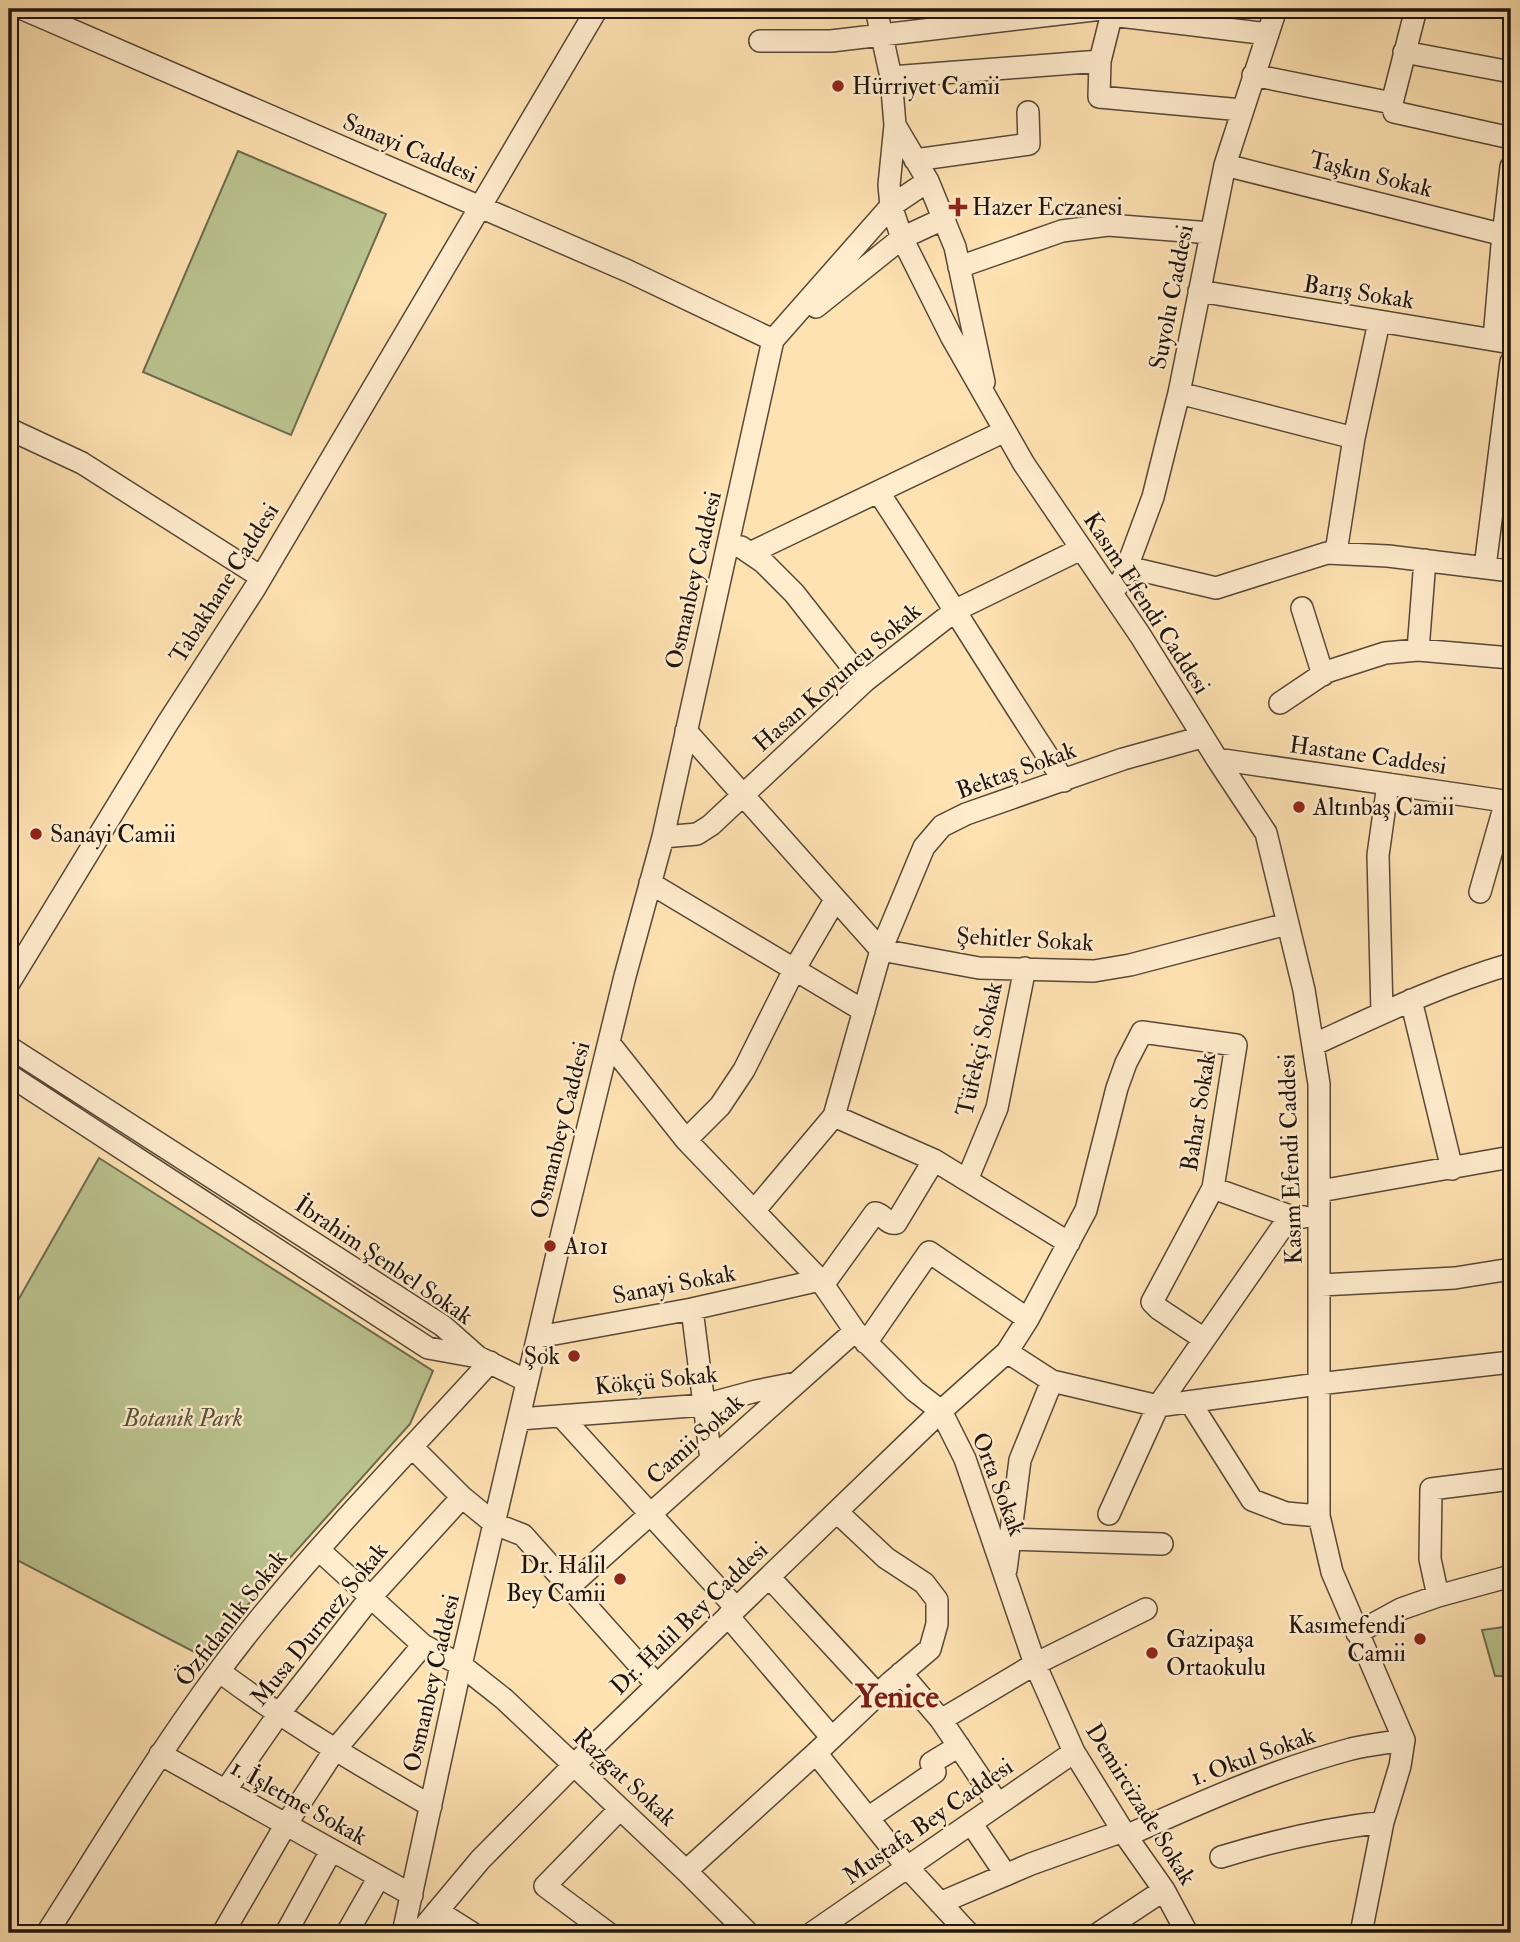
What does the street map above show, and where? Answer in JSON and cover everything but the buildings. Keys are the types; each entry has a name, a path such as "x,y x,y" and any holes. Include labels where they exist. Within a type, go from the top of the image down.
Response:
{"street":[{"name":"Sanayi Caddesi","path":"23,9 628,271 773,340"},
{"name":"Tabakhane Caddesi","path":"9,983 167,724 261,577 597,9"},
{"name":"Kasım Efendi Caddesi","path":"876,9 891,77 895,125 889,185 891,206 902,238 951,336 1005,431 1140,635 1202,737 1266,833 1304,990 1319,1084 1319,1516 1332,1572 1404,1740"},
{"name":"Suyolu Caddesi","path":"1112,593 1127,567 1153,497 1179,393 1226,164 1276,9"},
{"path":"1416,9 1392,103 1394,112 1511,138"},
{"path":"1109,11 1100,61 1099,97 1242,110"},
{"path":"760,41 831,41 1109,11 1268,34"},
{"path":"1404,52 1511,72"},
{"path":"891,77 1100,61"},
{"path":"1253,75 1392,103"},
{"path":"915,160 1029,144 1028,112"},
{"name":"Kasım Efendi Caddesi","path":"895,125 928,181 955,247 990,406"},
{"name":"Taşkın Sokak","path":"1226,164 1506,242"},
{"path":"1503,341 1511,174"},
{"name":"Osmanbey Caddesi","path":"403,1933 461,1665 527,1381 609,1043 663,837 773,340 891,206 928,181"},
{"path":"773,340 902,238 945,218"},
{"path":"959,267 1062,231 1108,225 1211,233"},
{"name":"Barış Sokak","path":"1199,291 1378,323 1503,341"},
{"path":"1336,552 1354,438 1378,323"},
{"path":"1485,567 1511,362"},
{"path":"1179,393 1354,438"},
{"path":"9,429 82,463 261,577"},
{"path":"750,553 1005,431"},
{"path":"879,493 956,610 995,677 1065,781"},
{"path":"730,538 763,562 794,593 864,682"},
{"name":"Hasan Koyuncu Sokak","path":"663,837 697,834 711,825 864,682 956,610 1082,549"},
{"path":"1127,567 1216,589 1292,562 1336,552 1511,571"},
{"path":"1418,650 1425,560"},
{"path":"1302,608 1323,674"},
{"path":"1280,703 1323,674 1385,653 1418,650 1511,658"},
{"path":"687,731 880,950"},
{"name":"Bektaş Sokak","path":"834,1116 880,950 924,847 943,826 966,814 1123,760 1202,737"},
{"name":"Hastane Caddesi","path":"1217,759 1508,802"},
{"path":"1382,1013 1378,855 1388,785"},
{"path":"1480,892 1508,802"},
{"path":"650,883 864,1012"},
{"path":"686,1140 720,1107 744,1070 794,970 835,900"},
{"name":"Şehitler Sokak","path":"880,950 979,968 1073,972 1106,970 1287,925"},
{"path":"1313,1045 1411,999 1471,975 1511,964"},
{"name":"Tüfekçi Sokak","path":"967,1180 997,1108 1025,968"},
{"path":"1411,999 1452,1169"},
{"name":"Dr. Halil Bey Caddesi","path":"419,1933 480,1860 573,1766 941,1411 1007,1352 1028,1319 1086,1210 1126,1063 1142,1032 1236,1045"},
{"path":"609,1043 686,1140 822,1282 860,1337 915,1391 941,1411"},
{"name":"Bahar Sokak","path":"1205,1339 1152,1302 1213,1188 1236,1045"},
{"name":"İbrahim Şenbel Sokak","path":"9,1047 443,1326 484,1359"},
{"name":"İbrahim Şenbel Sokak","path":"9,1075 428,1348 484,1359"},
{"path":"754,1211 834,1116 934,1160 1069,1243"},
{"path":"1320,1191 1511,1157"},
{"path":"822,1282 875,1213 890,1223 896,1223 934,1160"},
{"name":"Bahar Sokak","path":"1213,1188 1290,1216 1321,1219"},
{"path":"243,1226 256,1207"},
{"path":"1109,1514 1158,1406 1290,1216"},
{"name":"Camii Sokak","path":"570,1586 796,1383 860,1337 929,1252 1028,1319"},
{"path":"1321,1285 1455,1278 1511,1269"},
{"name":"Sanayi Sokak","path":"538,1337 822,1282"},
{"path":"692,1309 712,1460"},
{"path":"1007,1352 1052,1381 1158,1406 1511,1362"},
{"path":"484,1359 527,1381"},
{"name":"Özfidanlık Sokak","path":"47,1933 160,1754 256,1623 412,1447 484,1359"},
{"name":"Demircizade Sokak","path":"1052,1381 1020,1460 1006,1576 1035,1664 1074,1752 1124,1833 1164,1890 1187,1933"},
{"name":"Kökçü Sokak","path":"519,1419 704,1405 796,1383"},
{"path":"1190,1402 1252,1500 1286,1513 1319,1516"},
{"name":"Orta Sokak","path":"941,1411 965,1459 1006,1576"},
{"path":"561,1416 732,1612 832,1738"},
{"path":"412,1447 462,1497 495,1524 523,1535 657,1685"},
{"path":"1438,1596 1430,1559 1431,1489 1511,1479"},
{"name":"Musa Durmez Sokak","path":"225,1791 278,1715 370,1598 462,1497"},
{"path":"686,1871 930,1649 937,1624 937,1600 924,1583 886,1558 837,1512"},
{"path":"1010,1539 1162,1544"},
{"name":"Razgat Sokak","path":"319,1550 423,1645 461,1665 504,1699 748,1933"},
{"path":"1357,1633 1402,1609 1511,1576"},
{"path":"769,1577 878,1695"},
{"path":"941,1720 1035,1664 1146,1609"},
{"path":"223,1933 285,1826 334,1751 423,1645"},
{"path":"220,1672 278,1715 334,1751 431,1806"},
{"path":"901,1673 941,1720 998,1804"},
{"path":"1361,1933 1383,1822 1400,1766 1404,1740"},
{"name":"1. Okul Sokak","path":"940,1903 1006,1875 1124,1833 1298,1765 1352,1749 1404,1740"},
{"path":"868,1818 935,1772 931,1763 959,1746"},
{"name":"Mustafa Bey Caddesi","path":"812,1933 1074,1752"},
{"path":"816,1753 907,1867 968,1933"},
{"name":"1. İşletme Sokak","path":"160,1754 412,1895"},
{"path":"608,1933 545,1886 620,1809"},
{"path":"1221,1857 1325,1829 1383,1822"},
{"path":"971,1823 1006,1875"},
{"path":"286,1933 331,1851"},
{"path":"347,1933 379,1877"},
{"path":"1099,1933 1164,1890"},
{"path":"437,1911 472,1933"}],"green space":[{"path":"238,151 386,214 291,435 143,372"},
{"name":"Botanik Park","path":"99,1158 433,1371 410,1424 202,1656 9,1556 9,1316"},
{"path":"1511,1626 1511,1676 1495,1676 1482,1630"}],"place":[{"name":"Hürriyet Camii","path":"838,86"},
{"name":"Hazer Eczanesi","path":"958,207"},
{"name":"Altınbaş Camii","path":"1299,807"},
{"name":"Sanayi Camii","path":"36,834"},
{"name":"A101","path":"550,1246"},
{"name":"Şok","path":"574,1356"},
{"name":"Dr. Halil Bey Camii","path":"620,1579"},
{"name":"Kasımefendi Camii","path":"1420,1639"},
{"name":"Gazipaşa Ortaokulu","path":"1152,1653"}],"district":[{"name":"Yenice","path":"897,1696"}]}
